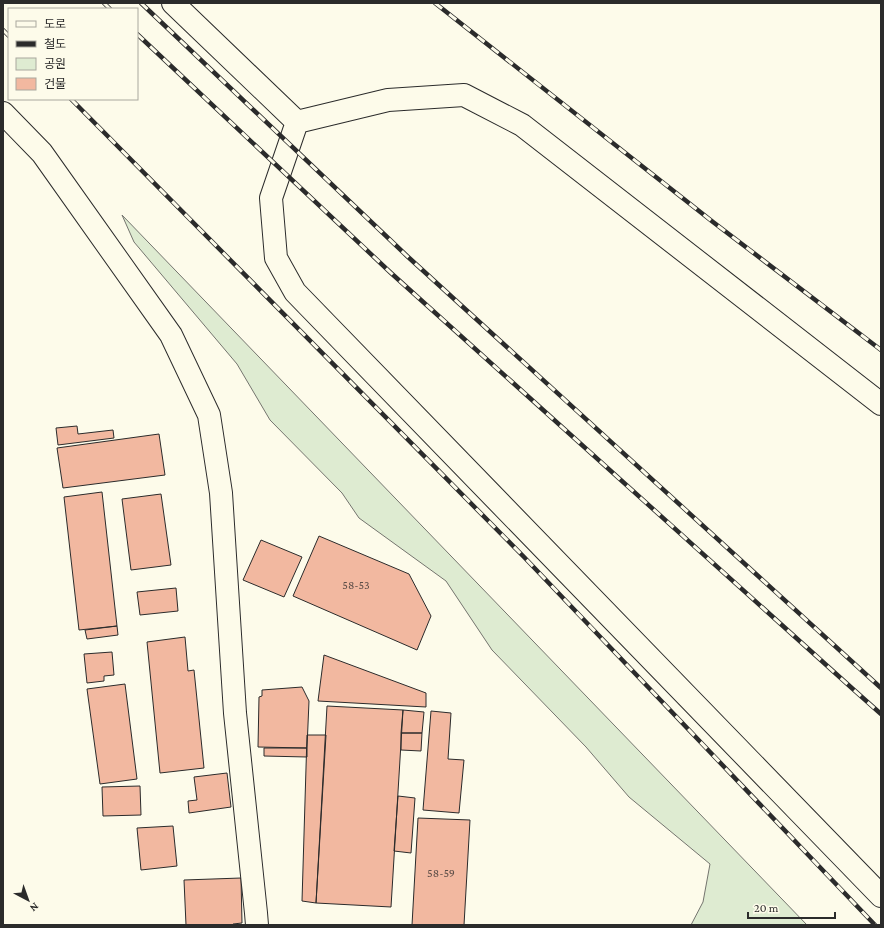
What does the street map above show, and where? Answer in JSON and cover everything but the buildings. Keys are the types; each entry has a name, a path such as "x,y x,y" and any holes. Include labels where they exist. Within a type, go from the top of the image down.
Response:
{"lane":[{"path":"173,3 297,122"},
{"path":"297,122 388,100 464,95 522,125 881,404"},
{"path":"3,113 42,153 171,336 208,414 221,493 235,713 257,925"},
{"path":"297,122 271,198 276,258 295,292 881,896"}],"green space":[{"path":"122,215 807,925 691,925 703,902 710,864 629,797 586,747 492,650 446,581 359,518 342,493 270,420 237,364 134,242"}],"railway":[{"path":"104,3 109,8"},
{"path":"141,3 407,256 881,688"},
{"path":"435,3 713,222 881,350"},
{"path":"3,30 8,35"},
{"path":"138,35 391,273 881,714"},
{"path":"72,100 524,557 875,925"}]}
